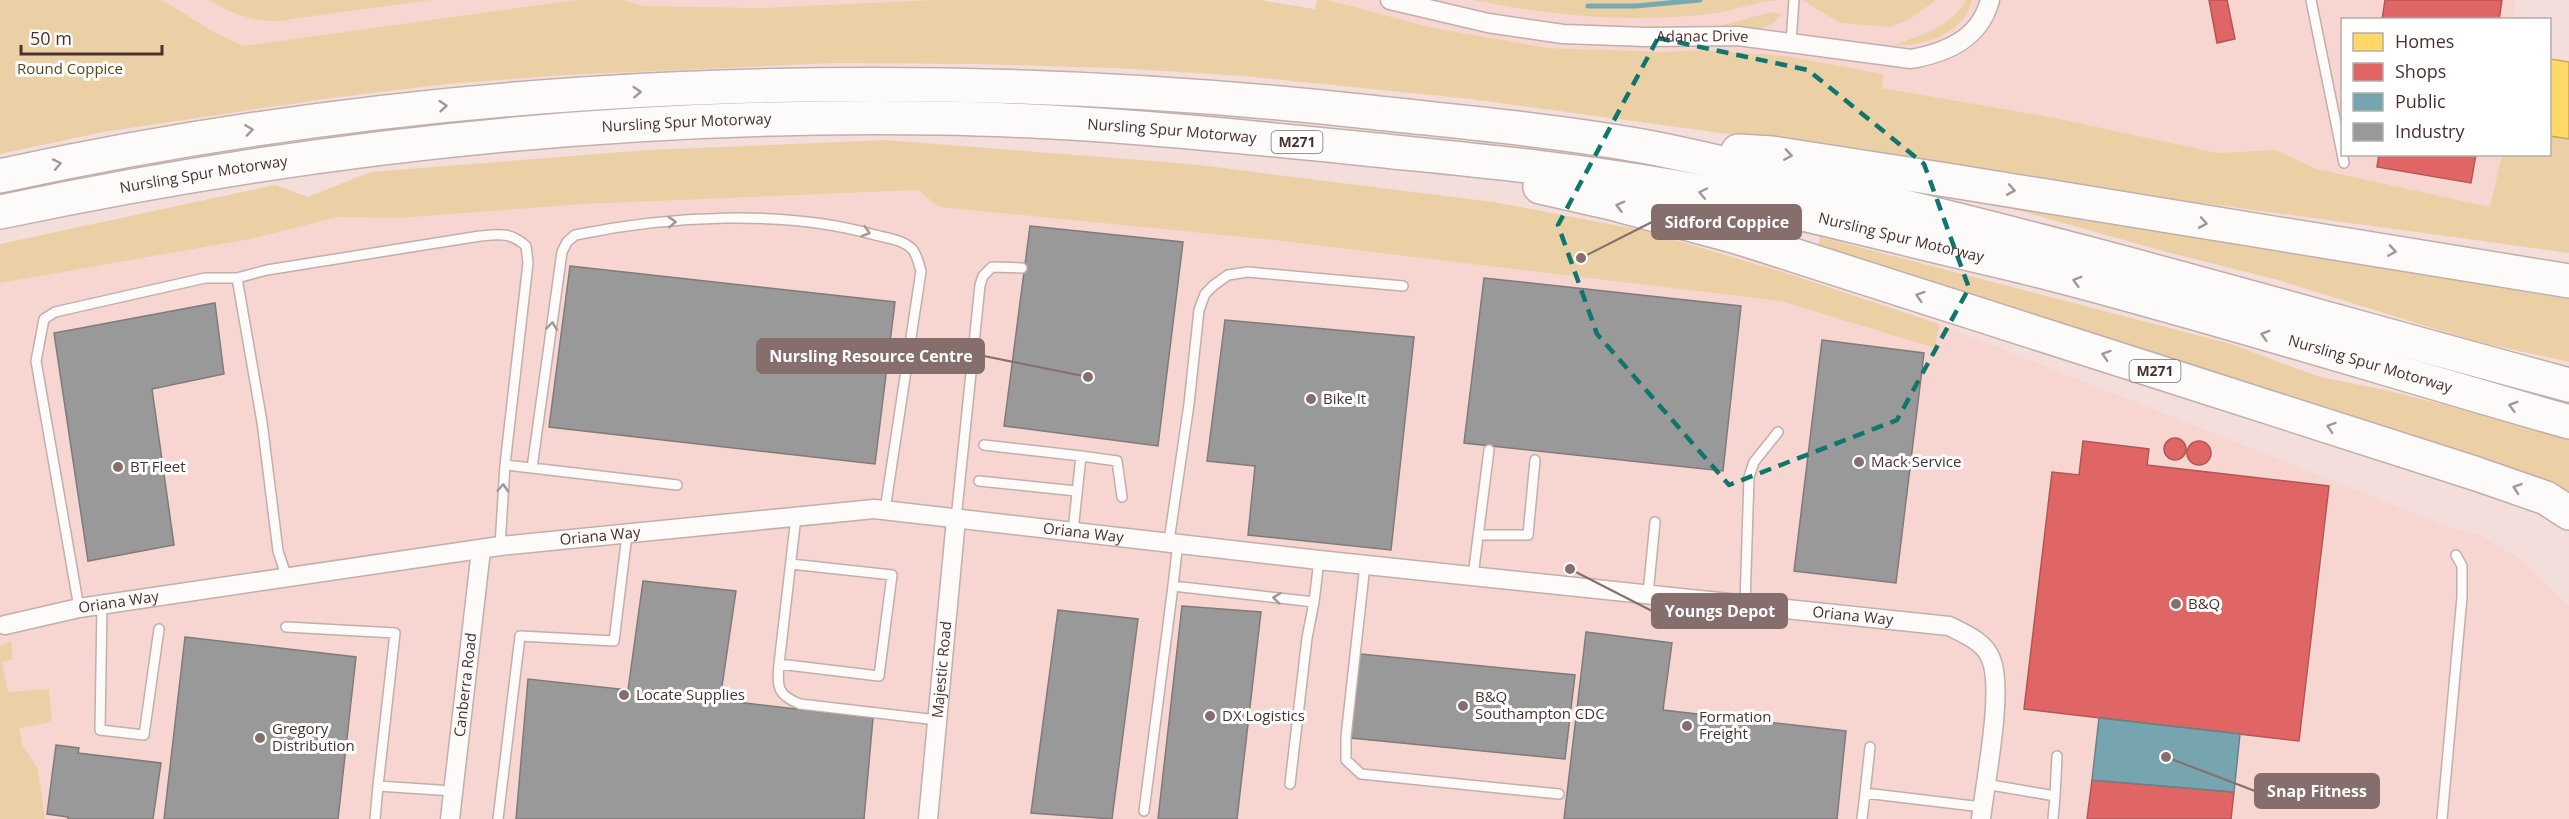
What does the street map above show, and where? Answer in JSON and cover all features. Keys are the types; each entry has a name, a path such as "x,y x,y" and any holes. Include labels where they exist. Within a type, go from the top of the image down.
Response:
{"highway":[{"name":"Nursling Spur Motorway","path":"0,176 174,141 400,110 660,90 841,84 974,84 1184,94 1524,128 1646,147 1916,209 2073,249 2569,385"},
{"name":"Nursling Spur Motorway","path":"0,212 96,192 223,170 380,148 494,136 776,119 937,118 1087,123 1502,162 1671,186 2052,274 2569,422"},
{"path":"1646,147 1772,153 2569,281"},
{"name":"M271","path":"1380,151 1615,204 1737,237 2477,474 2546,498 2569,513"}],"street":[{"name":"Adanac Drive","path":"1390,0 1488,23 1563,34 1645,37 1738,36 1911,59 1934,55 1959,45 1977,25 1990,0"},
{"name":"Oriana Way","path":"2,625 79,608 500,546 885,510 1319,560 1949,626 1976,639 1991,659 1996,692 1982,813"},
{"name":"Majestic Road","path":"928,819 956,519"},
{"name":"Canberra Road","path":"450,819 481,550"}],"lane":[{"path":"1791,42 1794,0"},
{"path":"2311,0 2341,148"},
{"path":"2343,156 2344,163"},
{"path":"532,468 558,272 562,252 567,242 575,235 645,224 717,219 813,221 843,225 904,243 915,251 921,271 885,510"},
{"path":"79,608 36,361 44,319 55,312 205,278 237,278 267,270 500,234 516,237 526,246 528,263 505,465 500,546"},
{"path":"956,519 980,285 983,276 992,267 1022,268"},
{"path":"1144,811 1173,586 1174,542 1199,310 1204,294 1228,274 1248,272 1403,286"},
{"path":"237,278 262,422 278,551 287,578"},
{"path":"1745,604 1749,477 1754,462 1778,432"},
{"path":"984,445 1117,461 1122,497"},
{"path":"1473,576 1489,450"},
{"path":"1073,531 1081,456"},
{"path":"1478,535 1528,535 1535,460"},
{"path":"505,465 677,485"},
{"path":"980,481 1076,491"},
{"path":"796,517 777,680 780,690 786,698 800,704 937,720"},
{"path":"1648,594 1655,522"},
{"path":"498,819 520,636 614,641 627,535"},
{"path":"2442,819 2462,597 2462,566 2456,555"},
{"path":"1290,784 1307,638 1319,560"},
{"path":"779,664 879,676 892,575 791,564"},
{"path":"1365,565 1346,737 1346,760 1361,774 1559,794"},
{"path":"1173,586 1314,602"},
{"path":"102,605 100,730 144,735 159,628"},
{"path":"286,627 396,633 375,819"},
{"path":"1862,819 1870,747"},
{"path":"2053,819 2057,756"},
{"path":"1985,784 2055,796"},
{"path":"378,786 453,791"},
{"path":"1865,793 1982,813"}],"highlighted area":[{"path":"1658,38 1808,70 1924,164 1969,288 1897,420 1729,485 1597,334 1558,225"}],"shaded area":[{"path":"105,0 575,0 243,46"},
{"path":"623,0 932,0 760,8 644,6"},
{"path":"1328,0 2515,0 2514,18 2341,18 2341,156 2502,156 2491,207 2317,169 2276,150 2218,153 2055,118 1882,88 1883,74 1787,56 1699,50 1667,52 1547,48 1429,27"},
{"path":"918,190 939,207 1273,240 1780,301 1935,348 1939,324 2446,526 2479,535 2516,556 2569,606 2569,819 45,819 38,769 22,744 0,660 0,283 251,239 337,217 400,218 583,204"}],"green space":[{"name":"Round Coppice","path":"0,0 162,0 212,31 243,46 575,0 623,0 644,6 760,8 932,0 1259,0 1315,9 1317,0 1328,0 1429,27 1547,48 1667,52 1699,50 1787,56 1883,74 1882,88 2055,118 2218,153 2276,150 2317,169 2490,207 2502,156 2551,156 2551,136 2569,139 2569,253 2210,204 2144,198 1750,137 1470,99 1242,76 1115,68 834,63 567,75 447,84 339,97 103,132 0,154"},
{"path":"210,0 431,0 271,21 249,18"},
{"path":"1474,0 1779,0 1716,13 1626,18 1564,14"},
{"path":"1802,0 1936,0 1910,19 1890,27 1840,23"},
{"path":"1966,0 1972,0 1968,12 1952,30 1930,41 1894,45 1924,34 1944,23 1953,17"},
{"path":"1771,12 1782,14 1768,26 1743,30 1716,27"},
{"path":"886,140 1191,164 1494,202 1641,230 1786,273 1939,324 1935,348 1780,301 1273,240 939,207 918,190 583,204 400,218 337,217 251,239 0,283 0,244 275,185 308,197 370,172 648,150"},
{"path":"1999,205 2569,299 2569,362 2474,341 2278,280"},
{"path":"1820,237 2231,344 2320,377 2385,390 2569,436 2569,500 1818,248"},
{"path":"11,641 13,659 2,662 8,692 49,689 52,722 19,728 22,744 38,769 45,819 0,819 0,646"}],"building: Homes":[{"path":"2551,59 2569,62 2569,139 2551,136"}],"building: Shops":[{"path":"2209,0 2227,0 2235,39 2217,43"},
{"path":"2385,0 2502,0 2499,18 2382,18"},
{"path":"2379,156 2476,156 2471,183 2377,167"},
{"path":"2175,438 2183,441 2186,449 2183,457 2175,460 2167,457 2164,449 2167,441"},
{"name":"B&Q","path":"2083,441 2149,449 2147,465 2329,486 2299,741 2024,709 2052,472 2079,475"},
{"path":"2199,441 2207,445 2211,453 2207,461 2199,465 2191,461 2187,453 2191,445"},
{"path":"2092,780 2234,792 2231,819 2087,819"}],"building: Public":[{"path":"2099,718 2240,734 2234,792 2092,780"}],"building: Industry":[{"path":"1030,226 1183,242 1158,446 1004,426"},
{"path":"570,266 895,302 875,464 549,427"},
{"path":"1484,278 1741,306 1723,471 1464,443"},
{"name":"BT Fleet","path":"215,303 224,374 152,389 174,545 88,561 54,333"},
{"name":"Bike It","path":"1225,320 1414,337 1391,550 1248,535 1255,466 1207,461"},
{"name":"Mack Service","path":"1822,340 1924,353 1896,583 1794,571"},
{"name":"Locate Supplies","path":"643,581 736,591 720,700 873,718 864,819 516,819 528,679 628,690"},
{"name":"DX Logistics","path":"1182,606 1261,612 1237,819 1158,819"},
{"path":"1058,610 1138,619 1112,819 1031,813"},
{"name":"Formation Freight","path":"1586,632 1672,643 1663,710 1846,731 1837,819 1564,819"},
{"name":"Gregory Distribution","path":"185,637 356,657 338,819 164,819"},
{"name":"B&Q Southampton CDC","path":"1360,654 1575,675 1565,759 1351,738"},
{"path":"56,745 79,748 78,753 161,763 153,819 68,819 68,817 47,814"}],"waterway":[{"path":"1588,6 1636,6 1700,0"}],"place":[{"name":"Sidford Coppice","path":"1581,258"},
{"name":"Nursling Resource Centre","path":"1088,377"},
{"name":"Bike It","path":"1311,399"},
{"name":"Mack Service","path":"1859,462"},
{"name":"BT Fleet","path":"118,467"},
{"name":"Youngs Depot","path":"1570,569"},
{"name":"B&Q","path":"2176,604"},
{"name":"Locate Supplies","path":"624,695"},
{"name":"B&Q Southampton CDC","path":"1463,706"},
{"name":"DX Logistics","path":"1210,716"},
{"name":"Formation Freight","path":"1687,726"},
{"name":"Gregory Distribution","path":"260,738"},
{"name":"Snap Fitness","path":"2166,757"}]}
